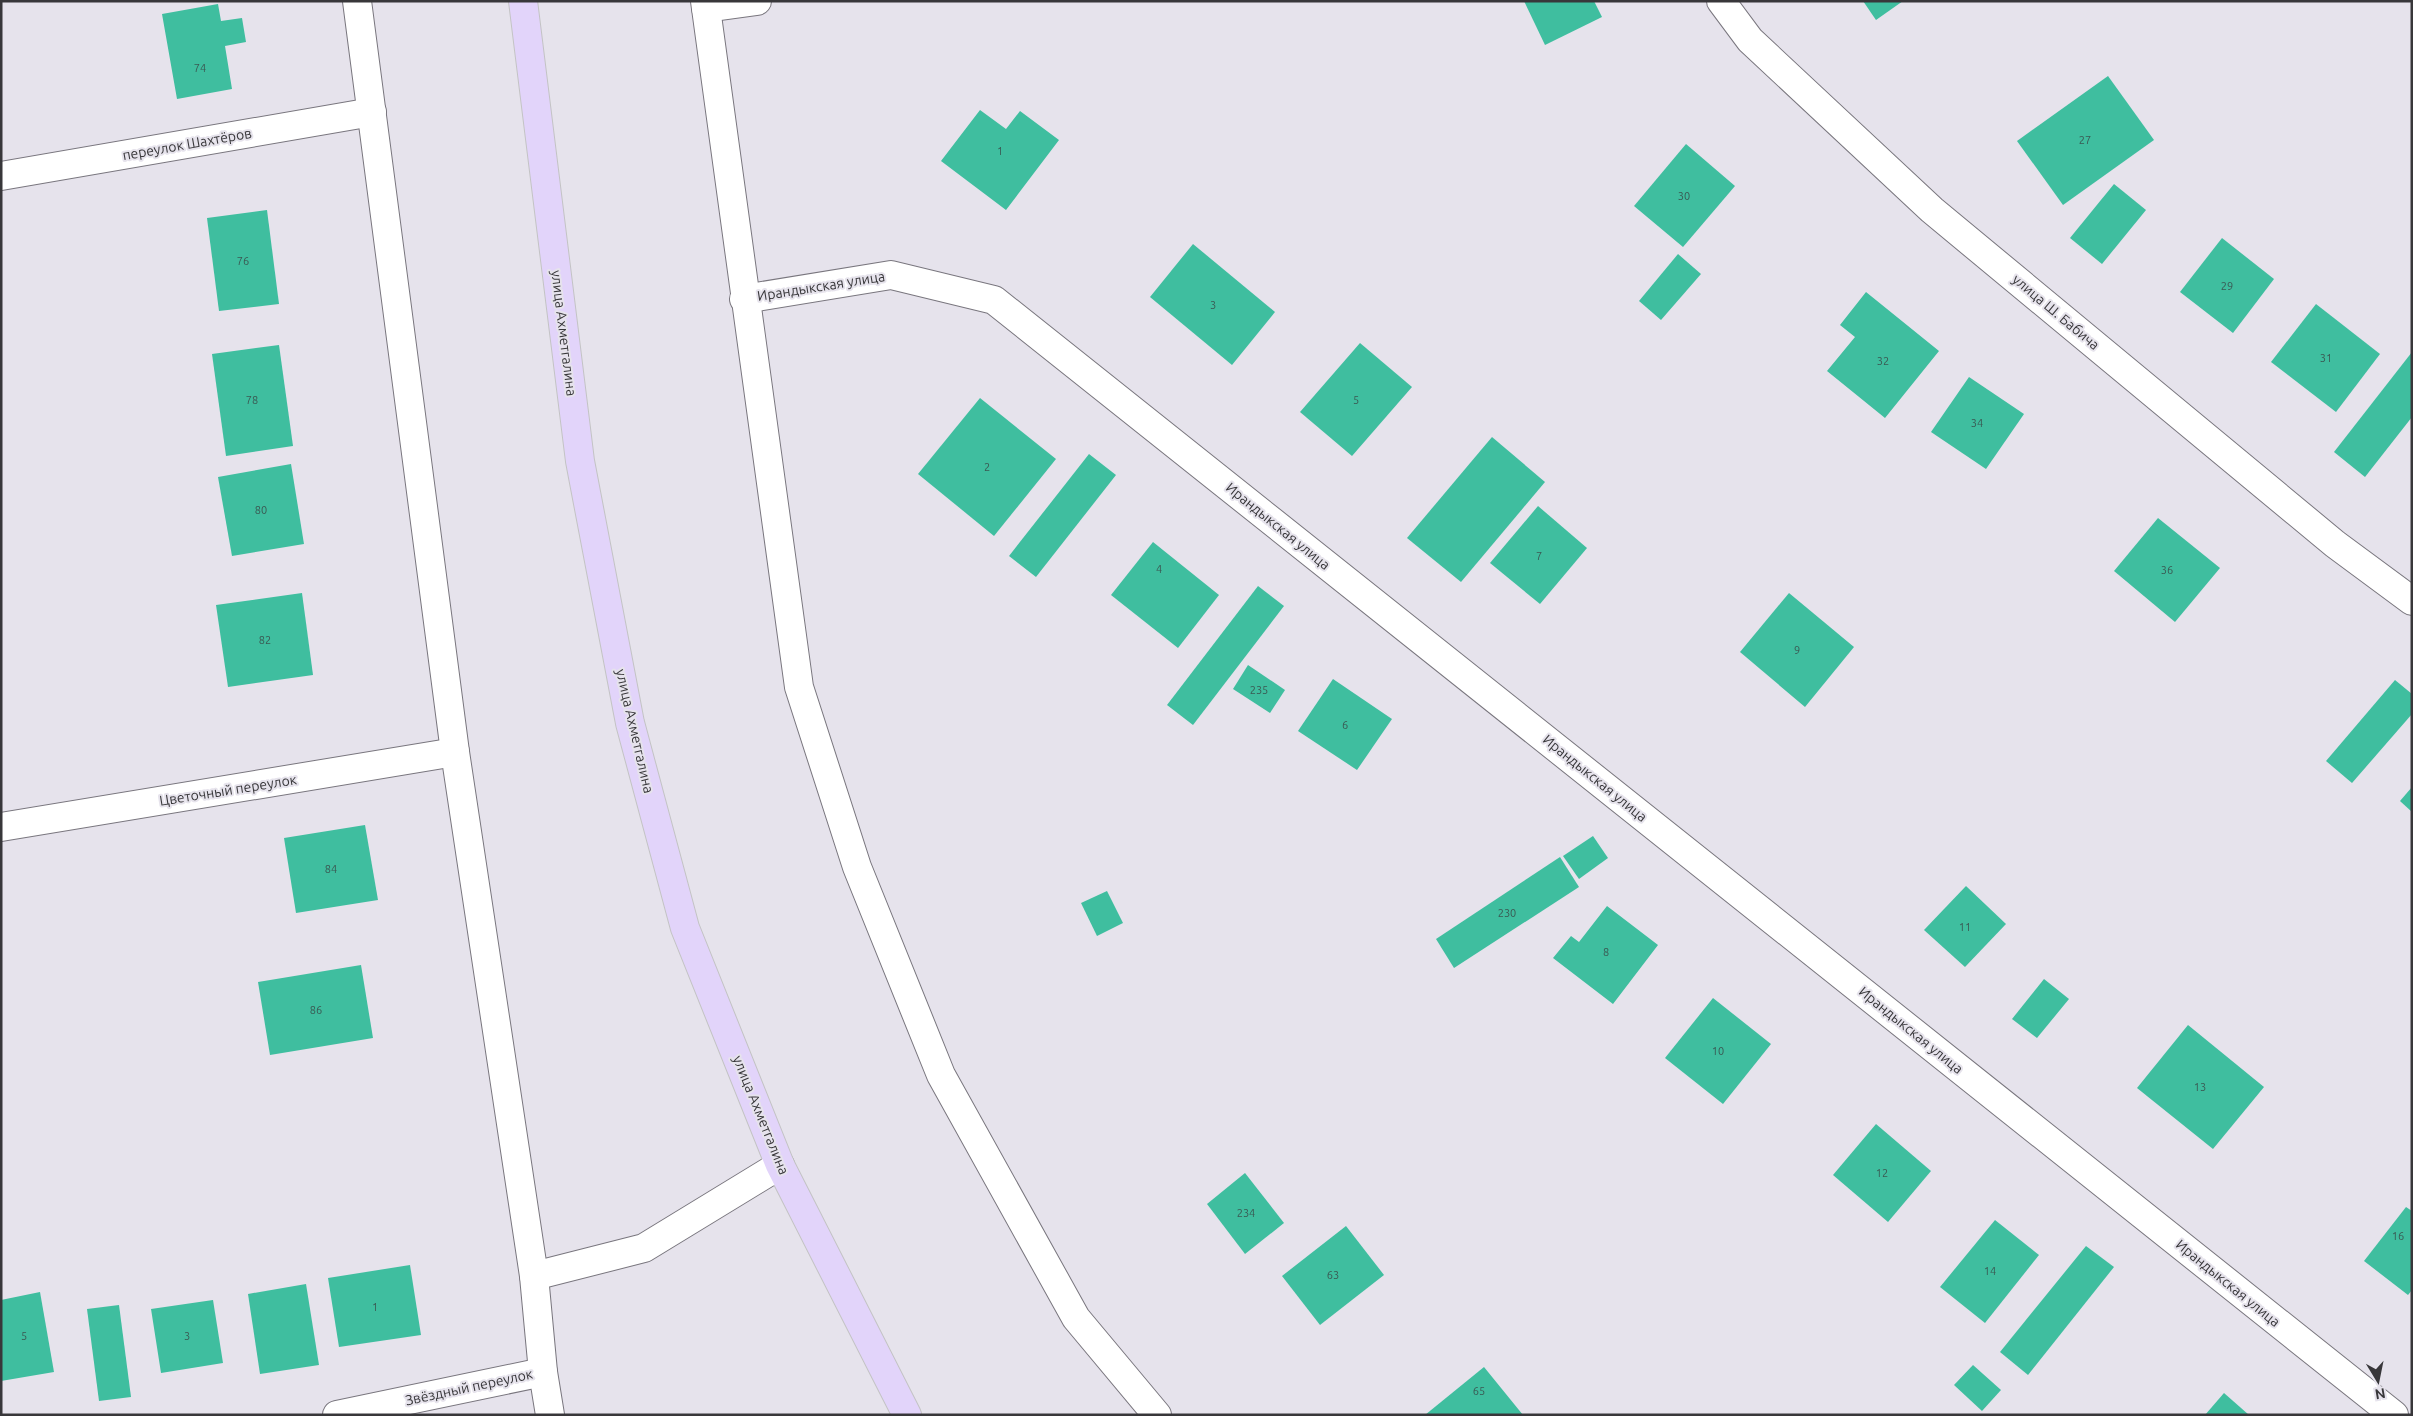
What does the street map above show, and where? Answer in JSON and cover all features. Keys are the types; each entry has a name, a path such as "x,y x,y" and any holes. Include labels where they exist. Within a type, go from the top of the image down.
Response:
{"main road":[{"name":"улица Ахметгалина","path":"523,1 580,461 630,723 685,928 780,1165 907,1415"}],"street":[{"path":"357,1 455,752 534,1276 543,1372 550,1415"},
{"path":"757,1 706,4 744,299 799,688 857,867 941,1075 1076,1318 1157,1415"},
{"name":"улица Ш. Бабича","path":"1721,1 1750,40 1932,210 2335,544 2412,602"},
{"name":"переулок Шахтёров","path":"1,176 372,112"},
{"name":"Ирандыкская улица","path":"744,299 892,275 994,300 2394,1415"},
{"name":"Цветочный переулок","path":"1,828 455,752"},
{"path":"534,1276 644,1248 780,1165"},
{"name":"Звёздный переулок","path":"337,1415 543,1372"}],"building":[{"path":"1524,1 1594,1 1602,17 1545,45"},
{"path":"1863,1 1903,1 1876,20"},
{"path":"218,4 221,21 242,18 246,42 225,46 232,89 177,99 162,14"},
{"path":"2108,76 2154,140 2063,205 2017,141"},
{"path":"980,110 1006,129 1020,111 1059,140 1006,210 941,161"},
{"path":"1686,144 1735,186 1683,247 1634,206"},
{"path":"2114,184 2146,210 2102,264 2070,238"},
{"path":"267,210 279,304 219,311 207,218"},
{"path":"2222,238 2274,279 2233,333 2180,292"},
{"path":"1193,244 1275,312 1232,365 1150,297"},
{"path":"1678,254 1701,274 1661,320 1639,301"},
{"path":"1866,292 1939,351 1885,418 1827,371 1855,337 1840,325"},
{"path":"2316,304 2380,354 2336,412 2271,362"},
{"path":"1360,343 1412,387 1352,456 1300,412"},
{"path":"279,345 293,446 226,456 212,354"},
{"path":"2412,352 2412,417 2365,477 2334,452"},
{"path":"1969,377 2024,414 1986,469 1931,432"},
{"path":"980,398 1056,459 994,536 918,474"},
{"path":"1492,437 1545,482 1461,582 1407,538"},
{"path":"1089,454 1116,475 1036,577 1009,556"},
{"path":"291,464 304,544 232,556 218,477"},
{"path":"1538,506 1587,548 1540,604 1490,563"},
{"path":"2158,518 2220,568 2175,622 2114,571"},
{"path":"1153,542 1219,595 1178,648 1111,595"},
{"path":"1258,586 1284,606 1193,725 1167,705"},
{"path":"302,593 313,675 228,687 216,605"},
{"path":"1789,593 1854,647 1805,707 1740,652"},
{"path":"1248,665 1285,690 1270,713 1233,689"},
{"path":"1333,679 1392,719 1357,770 1298,731"},
{"path":"2395,680 2412,694 2412,714 2352,783 2326,761"},
{"path":"2412,787 2412,812 2400,801"},
{"path":"365,825 378,900 296,913 284,838"},
{"path":"1593,836 1608,858 1579,879 1563,856"},
{"path":"1560,857 1579,887 1454,968 1436,939"},
{"path":"1966,886 2006,924 1965,967 1924,930"},
{"path":"1107,891 1123,923 1097,936 1081,903"},
{"path":"1607,906 1658,945 1613,1004 1553,958 1571,936 1579,942"},
{"path":"361,965 373,1038 270,1055 258,982"},
{"path":"2044,979 2069,999 2037,1038 2012,1019"},
{"path":"1713,998 1771,1044 1723,1104 1665,1058"},
{"path":"2188,1025 2264,1087 2213,1149 2137,1088"},
{"path":"1876,1124 1931,1171 1888,1222 1833,1175"},
{"path":"1245,1173 1284,1223 1245,1254 1207,1204"},
{"path":"2406,1207 2412,1211 2412,1290 2408,1295 2364,1261"},
{"path":"1995,1220 2039,1255 1985,1323 1940,1287"},
{"path":"1346,1226 1384,1275 1320,1325 1282,1276"},
{"path":"2086,1246 2114,1267 2028,1375 2000,1352"},
{"path":"410,1265 421,1335 339,1347 328,1278"},
{"path":"306,1284 319,1365 260,1374 248,1294"},
{"path":"40,1292 54,1372 1,1381 1,1300"},
{"path":"213,1300 223,1363 161,1373 151,1309"},
{"path":"119,1305 131,1397 99,1401 87,1309"},
{"path":"1973,1365 2001,1390 1982,1411 1954,1385"},
{"path":"1484,1367 1523,1415 1425,1415"},
{"path":"2224,1393 2249,1415 2205,1415"}]}
